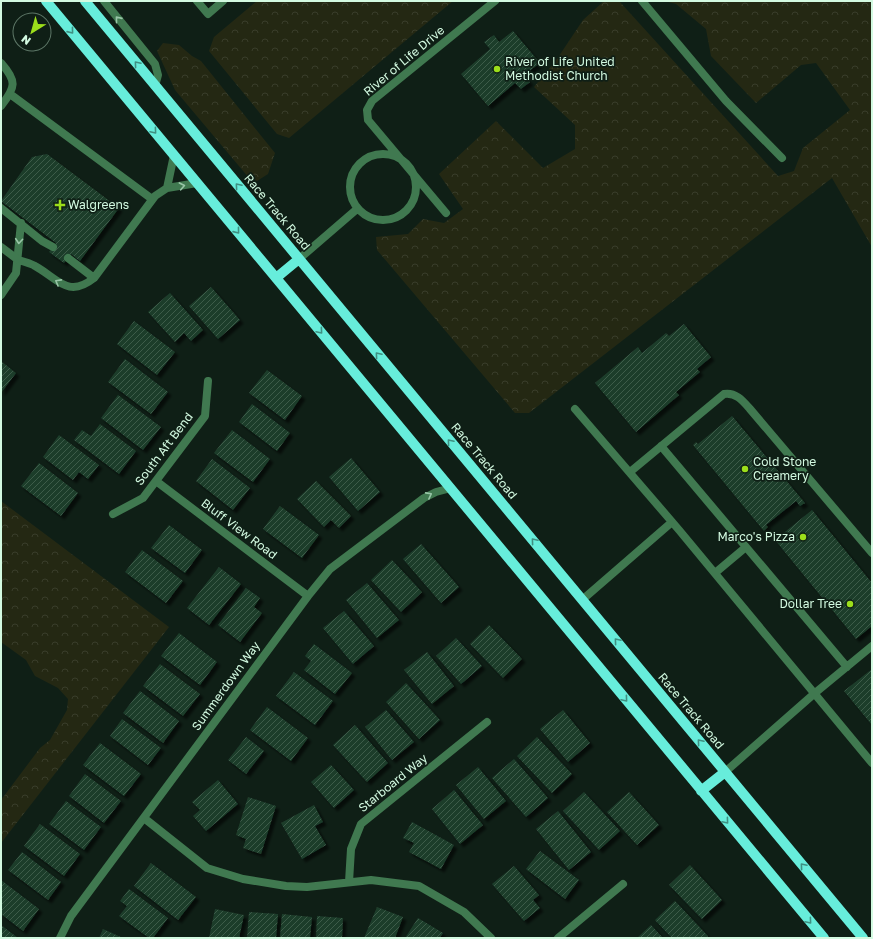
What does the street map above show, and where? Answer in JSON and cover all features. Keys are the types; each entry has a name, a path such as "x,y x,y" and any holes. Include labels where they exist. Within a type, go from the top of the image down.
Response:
{"main road":[{"path":"46,1 824,938"},
{"name":"Race Track Road","path":"85,1 863,938"},
{"path":"276,278 298,259"},
{"path":"701,791 724,772"}],"street":[{"path":"104,1 155,64 158,75 155,86"},
{"path":"197,1 208,14 223,1"},
{"name":"River of Life Drive","path":"446,213 368,120 366,113 369,104 495,1"},
{"path":"642,1 726,101 782,158"},
{"path":"1,63 13,77 13,86 10,94 1,106"},
{"path":"10,94 152,199"},
{"path":"167,188 174,154"},
{"name":"River of Life Drive","path":"378,154 385,154 394,157 408,167 415,180 417,190 412,202 402,213 389,219 376,220 357,209 352,199 351,184 356,169 366,159 378,154"},
{"path":"1,247 17,259 35,266 60,284 71,288 80,287 94,278 152,199 167,188 197,183"},
{"path":"1,208 52,249"},
{"path":"298,259 357,209"},
{"path":"1,295 16,273 21,223"},
{"path":"67,260 94,278"},
{"name":"South Aft Bend","path":"113,514 143,498 205,416 208,381"},
{"path":"630,472 724,394 734,394 739,397 750,409 872,553"},
{"path":"575,409 715,573 872,763"},
{"path":"661,446 847,667"},
{"name":"Bluff View Road","path":"156,481 308,596"},
{"name":"Summerdown Way","path":"60,938 71,916 308,596 330,569 424,498 436,492 451,488"},
{"path":"582,600 672,522"},
{"path":"715,573 746,547"},
{"path":"724,772 872,646"},
{"name":"Starboard Way","path":"349,882 351,849 361,824 486,722"},
{"path":"144,818 207,868 244,879 286,886 307,887 371,880 419,886 464,912 490,938"},
{"path":"558,938 623,884"}],"green space":[{"path":"257,1 453,1 289,138 277,134 209,51 214,37"},
{"path":"604,1 619,1 778,176 794,171 803,148 850,110 816,63 801,65 756,103 711,56 706,29 676,4 665,1 872,1 872,247 832,178 529,413 515,413 377,250 376,237 408,234 423,219 444,223 463,209 439,174 496,121 543,168 575,149 575,125 534,87 557,59 583,20"},
{"path":"163,43 179,45 192,56 201,61 275,153 268,174 257,181 249,178 175,90 157,51"},
{"path":"1,501 169,627 1,843 1,800 40,748 50,740 67,710 68,699 58,688 35,676 26,660 1,642"}],"building":[{"path":"513,31 540,63 524,75 530,82 521,89 515,83 488,106 461,74 490,49 484,42 494,35 499,42"},
{"name":"Walgreens","path":"47,154 119,208 80,261 71,254 64,263 49,252 56,243 1,201 32,157"},
{"path":"211,287 240,320 218,339 189,306"},
{"path":"170,293 203,330 191,341 184,333 175,342 148,312"},
{"path":"134,321 175,352 157,375 117,344"},
{"path":"684,324 711,357 697,369 700,372 676,392 679,395 636,432 595,383 638,347 642,353 666,333 669,336"},
{"path":"125,359 168,392 151,414 108,382"},
{"path":"1,361 16,373 1,393"},
{"path":"267,370 302,396 285,420 249,393"},
{"path":"118,395 161,427 143,450 101,418"},
{"path":"252,404 290,433 277,451 239,422"},
{"path":"732,416 805,503 800,506 796,501 766,525 768,527 764,531 693,445 696,442 698,444"},
{"path":"100,424 136,451 119,474 74,440 82,430 91,436"},
{"path":"232,430 270,459 253,482 214,453"},
{"path":"59,435 99,465 88,479 79,472 73,480 43,457"},
{"path":"351,458 380,492 358,511 329,477"},
{"path":"212,459 250,488 233,510 196,481"},
{"path":"39,463 78,493 61,516 21,486"},
{"path":"316,481 351,516 339,528 331,520 324,527 297,499"},
{"path":"280,506 319,535 302,558 263,529"},
{"name":"Dollar Tree","path":"812,510 872,583 872,626 856,639 775,540"},
{"path":"169,525 202,550 185,573 151,548"},
{"path":"421,544 459,587 441,603 403,559"},
{"path":"142,550 183,581 166,603 125,572"},
{"path":"392,560 422,592 401,612 371,580"},
{"path":"219,567 241,584 209,625 187,608"},
{"path":"367,583 399,620 377,638 346,600"},
{"path":"246,588 260,598 254,607 262,613 240,642 218,625"},
{"path":"344,611 374,646 353,664 323,628"},
{"path":"489,625 522,659 503,678 470,644"},
{"path":"179,633 217,662 200,685 161,656"},
{"path":"456,638 482,666 461,684 436,656"},
{"path":"314,644 352,673 335,694 304,670 311,661 305,656"},
{"path":"427,652 454,686 432,704 404,670"},
{"path":"160,664 200,694 183,716 143,686"},
{"path":"872,669 872,725 844,691"},
{"path":"294,672 333,701 315,725 276,696"},
{"path":"406,683 440,720 419,739 386,702"},
{"path":"140,691 179,721 163,743 123,713"},
{"path":"267,707 308,738 291,761 250,730"},
{"path":"386,710 414,742 392,760 365,727"},
{"path":"563,710 590,743 568,762 540,729"},
{"path":"122,719 161,748 148,765 110,736"},
{"path":"355,725 388,763 367,782 333,745"},
{"path":"246,737 264,751 246,774 228,760"},
{"path":"537,737 572,774 552,793 517,756"},
{"path":"100,743 141,774 124,796 83,765"},
{"path":"514,759 548,798 526,817 492,778"},
{"path":"331,765 354,790 334,808 311,782"},
{"path":"478,767 506,801 484,819 456,785"},
{"path":"85,774 121,801 104,823 69,796"},
{"path":"218,780 238,804 206,831 193,816 200,810 192,802"},
{"path":"454,790 483,825 460,844 432,809"},
{"path":"584,792 620,831 599,850 563,811"},
{"path":"629,792 659,825 637,845 607,812"},
{"path":"248,797 276,806 261,854 243,848 246,839 236,835"},
{"path":"66,801 101,827 84,850 49,824"},
{"path":"314,805 323,822 315,826 326,845 302,859 281,823"},
{"path":"558,811 591,852 569,870 536,829"},
{"path":"412,822 454,845 441,869 409,852 414,843 403,838"},
{"path":"40,824 80,854 64,876 24,846"},
{"path":"540,851 579,880 565,899 526,869"},
{"path":"22,852 61,882 48,900 8,870"},
{"path":"151,863 196,897 178,920 134,886"},
{"path":"690,865 722,900 702,919 669,885"},
{"path":"514,866 539,895 533,900 540,908 524,921 492,884"},
{"path":"1,880 39,909 23,931 1,914"},
{"path":"129,889 168,918 153,938 149,938 119,916 127,906 120,901"},
{"path":"675,901 708,936 706,938 672,938 655,920"},
{"path":"377,907 403,917 395,938 364,938"},
{"path":"215,909 244,915 239,938 209,938"},
{"path":"249,912 278,914 276,938 247,938"},
{"path":"282,914 312,917 310,938 280,938"},
{"path":"317,916 343,918 342,938 316,938"},
{"path":"418,918 443,933 440,938 405,938"},
{"path":"1,925 18,938 1,938"},
{"path":"651,925 663,938 637,938"},
{"path":"103,929 123,938 99,938"}],"place":[{"name":"River of Life United Methodist Church","path":"497,69"},
{"name":"Walgreens","path":"60,205"},
{"name":"Cold Stone Creamery","path":"745,469"},
{"name":"Marco's Pizza","path":"803,537"},
{"name":"Dollar Tree","path":"850,604"}]}
